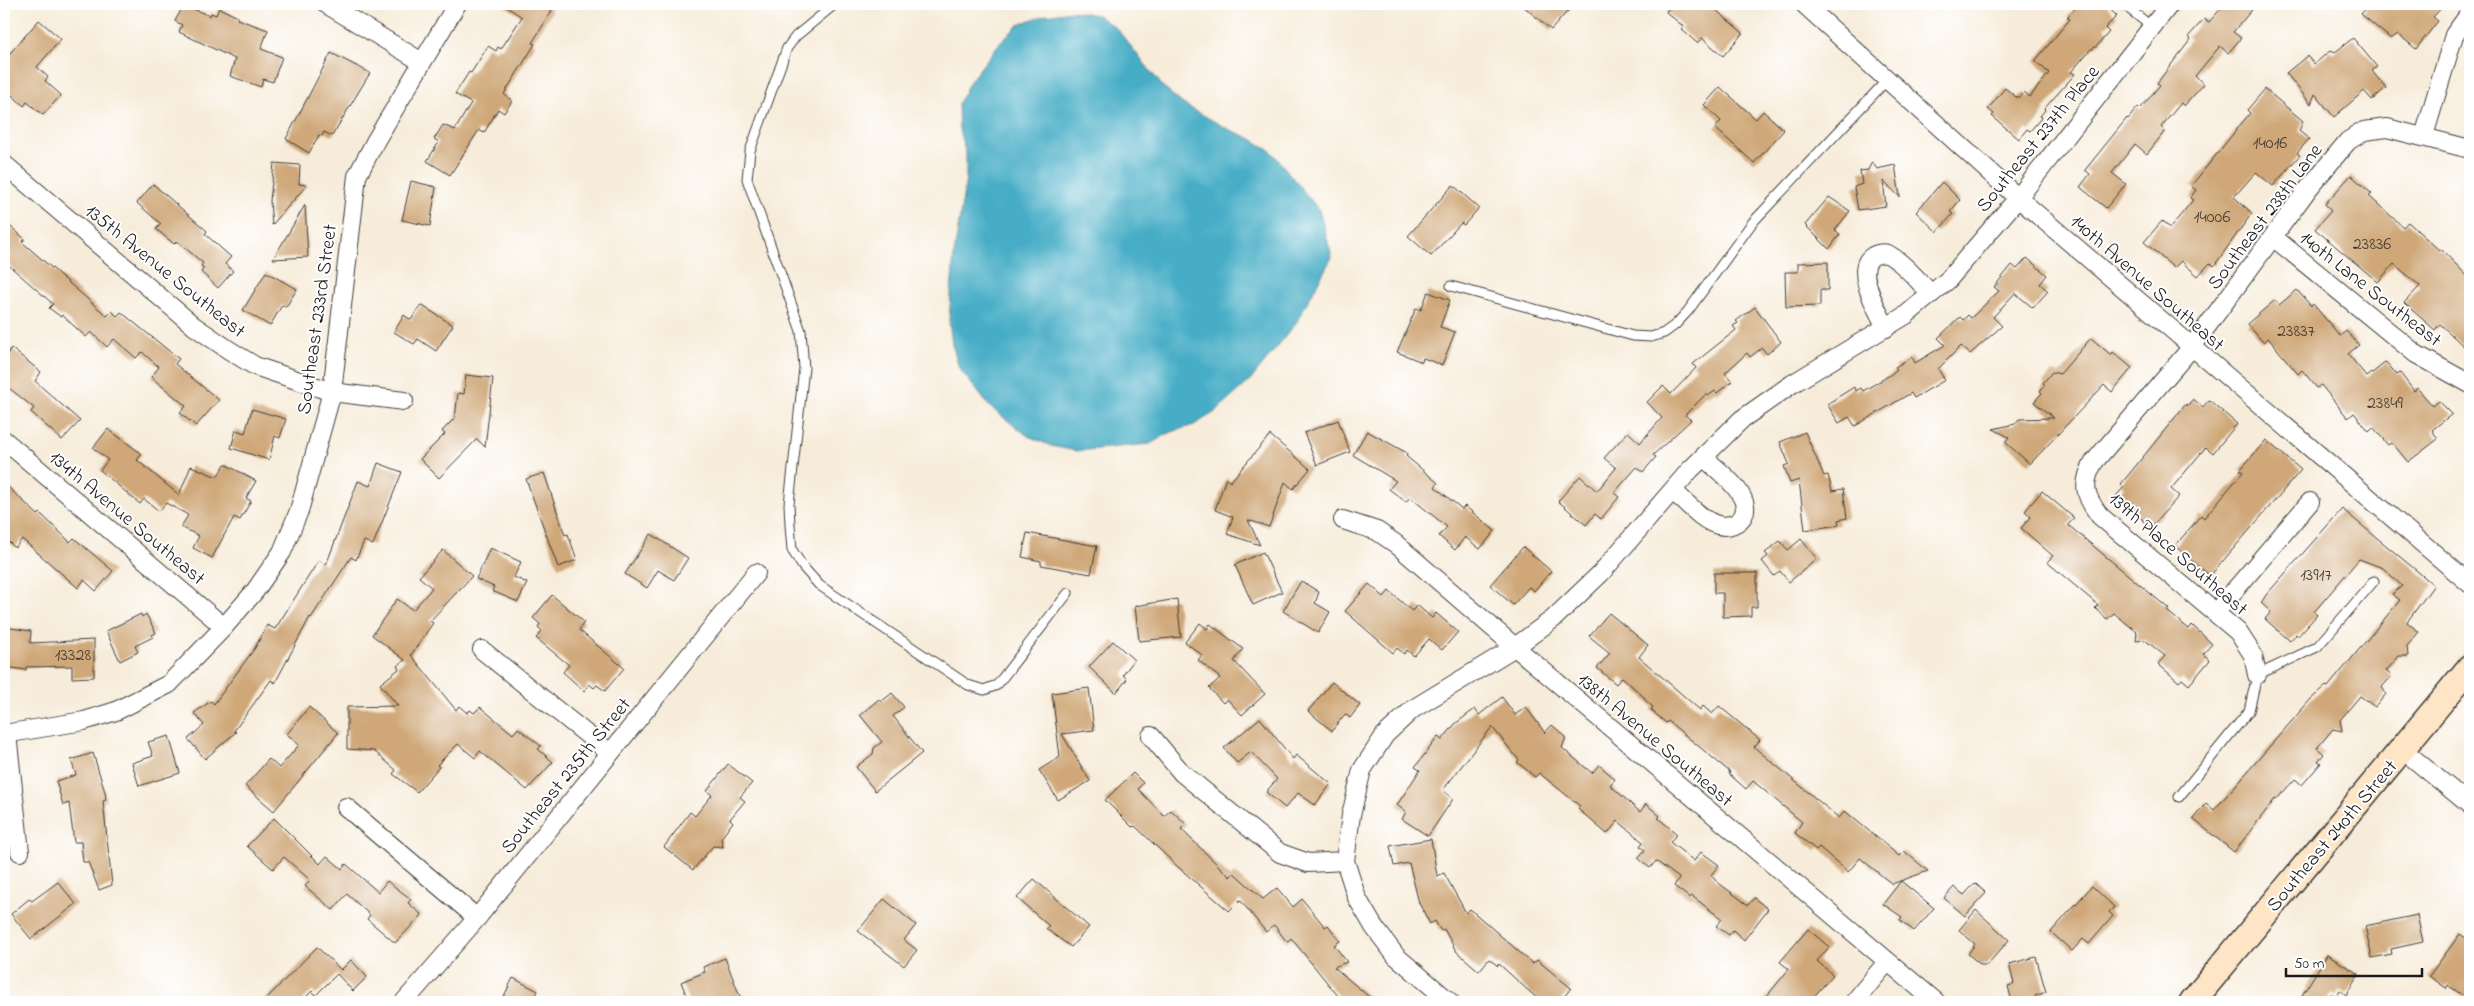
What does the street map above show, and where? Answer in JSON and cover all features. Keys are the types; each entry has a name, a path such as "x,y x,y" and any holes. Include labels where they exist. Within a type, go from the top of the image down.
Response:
{"main road":[{"name":"Southeast 240th Street","path":"2192,1002 2470,667"}],"street":[{"path":"326,4 422,62"},
{"name":"Southeast 233rd Street","path":"6,734 84,721 116,711 169,684 224,627 255,591 282,552 304,493 332,392 357,176 376,140 457,4"},
{"name":"140th Avenue Southeast","path":"1804,4 2018,198 2191,348 2470,584"},
{"name":"Southeast 237th Place","path":"1345,861 1351,815 1362,770 1385,735 1413,710 1515,647 1553,619 1601,573 1703,458 1742,419 1770,399 1906,315 1948,280 2018,198 2170,4"},
{"path":"2424,136 2454,35 2470,14"},
{"name":"Southeast 238th Lane","path":"2094,462 2191,348 2308,189 2348,141 2364,131 2387,128 2424,136 2454,147 2470,149"},
{"name":"135th Avenue Southeast","path":"4,164 194,326 255,366 332,392 404,401"},
{"name":"140th Lane Southeast","path":"2274,237 2416,354 2470,384"},
{"path":"1886,328 1868,290 1864,271 1869,259 1879,253 1890,255 1931,294"},
{"name":"134th Avenue Southeast","path":"4,440 224,627"},
{"path":"1673,491 1708,520 1718,525 1732,526 1740,520 1745,510 1739,491 1703,458"},
{"name":"139th Place Southeast","path":"2094,462 2087,474 2086,487 2089,501 2100,516 2238,632 2253,655 2257,675"},
{"path":"2216,612 2310,502"},
{"name":"138th Avenue Southeast","path":"1343,520 1377,531 1396,544 1515,647 1936,1002"},
{"name":"Southeast 235th Street","path":"404,1002 477,918 756,573"},
{"path":"482,650 610,753"},
{"path":"6,734 20,852"},
{"path":"1151,736 1182,773 1280,853 1308,862 1345,861 1357,898 1396,956 1450,1002"},
{"path":"2403,750 2470,805"},
{"path":"346,808 477,918"},
{"path":"1854,1002 1887,962"}],"lane":[{"path":"835,4 796,36 787,48 750,151 747,168 747,179 801,331 804,368 788,504 792,550 818,585 968,685 984,690 997,685 1068,593"},
{"path":"2124,4 2152,27"},
{"path":"1451,286 1633,336 1651,337 1664,333 1675,325 1688,310 1758,216 1888,79"},
{"path":"2179,797 2249,711 2257,675 2317,647 2374,581"}],"water":[{"path":"1072,11 1097,15 1117,29 1164,88 1183,104 1228,129 1250,138 1271,151 1319,210 1332,257 1296,323 1250,381 1215,412 1194,425 1171,432 1150,444 1076,451 1051,446 1028,436 990,407 959,368 952,344 949,320 954,254 966,178 966,154 959,130 958,104 970,81 1002,40 1021,23 1046,15"}],"building":[{"path":"502,4 554,4 550,10 552,11 532,43 535,44 504,94 512,101 504,113 498,109 484,133 479,130 450,175 427,161 439,142 434,139 443,125 455,130 471,103 455,94 469,72 471,73 488,46 496,51 498,47 501,49 522,17"},
{"path":"1521,4 1574,4 1551,30"},
{"path":"1672,4 1709,4 1743,33 1723,56 1702,38 1697,43 1681,29 1684,27 1666,12"},
{"path":"2079,4 2104,4 2117,16 2105,28 2109,32 2071,72 2075,74 2044,109 2040,116 2042,117 2030,131 2027,129 2019,139 1992,116 1994,114 1988,109 2005,88 2016,97 2019,97 2024,92 2030,97 2049,73 2035,61 2070,19 2067,17"},
{"path":"2225,4 2257,4 2233,32 2241,38 2228,53 2220,46 2195,76 2204,84 2184,106 2181,103 2161,127 2165,131 2147,154 2135,144 2112,173 2126,184 2106,208 2080,187 2090,174 2085,170 2127,118 2138,107 2140,109 2160,85 2157,83 2191,39 2188,37 2204,19 2209,22"},
{"path":"2370,4 2445,4 2433,17 2438,21 2416,49 2398,34 2391,39 2361,14"},
{"path":"184,5 210,16 211,13 216,15 219,8 238,17 237,19 268,30 261,49 282,57 273,82 263,79 261,87 230,76 235,59 179,32 182,25 175,21"},
{"path":"39,20 61,39 37,67 48,77 45,81 61,95 43,115 27,102 24,106 4,88 4,60"},
{"path":"2353,38 2377,67 2372,71 2386,88 2372,100 2364,91 2334,117 2315,94 2311,104 2286,73 2307,56 2314,64 2330,51 2334,53"},
{"path":"331,53 370,73 332,136 324,132 322,136 319,135 309,153 286,139"},
{"path":"1720,87 1756,119 1763,111 1784,130 1754,163 1715,128 1721,121 1704,105"},
{"path":"2265,89 2303,121 2299,131 2309,139 2297,153 2300,155 2273,186 2256,172 2234,197 2252,213 2214,266 2210,263 2198,276 2181,261 2174,268 2144,242 2162,221 2170,228 2193,200 2190,198 2196,190 2191,186 2250,113 2247,110"},
{"path":"1872,162 1877,169 1895,165 1900,197 1883,181 1886,206 1858,210 1854,187 1862,184 1860,171 1868,170"},
{"path":"274,163 300,165 299,184 307,185 272,225 270,201"},
{"path":"2351,175 2372,194 2369,196 2403,227 2408,222 2439,250 2441,249 2470,279 2470,352 2440,324 2435,330 2404,303 2420,286 2394,264 2378,282 2315,229 2331,211 2325,204"},
{"path":"411,181 436,187 430,226 402,220"},
{"path":"1942,182 1960,200 1950,212 1953,214 1937,232 1916,212"},
{"path":"153,184 207,231 205,234 231,257 225,264 233,271 218,288 201,272 204,268 201,266 203,263 177,241 174,244 156,229 161,224 137,203"},
{"path":"1453,185 1479,208 1464,225 1461,223 1431,256 1408,236"},
{"path":"1829,197 1850,211 1835,230 1840,234 1829,249 1805,225"},
{"path":"305,205 308,257 273,259"},
{"path":"4,221 25,239 22,242 107,316 112,311 117,316 121,312 179,359 175,364 219,400 196,426 180,413 186,406 151,377 159,367 142,352 136,358 114,339 107,347 91,332 86,337 62,315 61,317 49,308 53,304 4,261"},
{"path":"2027,258 2047,275 2040,284 2048,291 2033,308 2015,293 1993,317 2002,326 1970,354 1961,346 1938,369 1945,380 1914,398 1911,393 1855,426 1849,417 1839,423 1827,404 1854,387 1856,391 1861,388 1863,391 1890,375 1897,369 1895,367 1912,357 1915,363 1945,345 1938,338 1960,317 1963,320 1968,315 1971,318 1999,291 1994,287 2012,265 2017,269"},
{"path":"1828,262 1828,290 1820,290 1820,306 1786,307 1785,272 1798,272 1798,263"},
{"path":"266,272 297,289 286,307 282,305 270,326 243,310"},
{"path":"2297,290 2311,306 2313,304 2340,336 2346,331 2359,345 2348,354 2367,377 2386,362 2397,375 2400,373 2414,391 2417,388 2433,406 2439,401 2452,414 2432,430 2438,439 2408,462 2394,445 2391,443 2388,445 2373,427 2369,431 2354,413 2348,418 2321,385 2317,388 2302,370 2298,374 2268,338 2263,342 2247,324 2275,300 2279,305"},
{"path":"1428,292 1450,300 1440,327 1455,332 1442,365 1423,358 1422,362 1397,352 1416,308 1421,310"},
{"path":"421,305 453,325 436,351 418,339 414,344 394,332 404,315 411,320"},
{"path":"1755,307 1781,342 1767,354 1762,348 1750,357 1747,353 1725,373 1732,381 1717,393 1715,391 1708,396 1706,394 1685,415 1691,420 1653,455 1656,457 1643,472 1637,467 1614,493 1619,497 1601,519 1595,514 1586,525 1558,501 1580,476 1597,491 1616,468 1604,458 1628,432 1640,443 1662,418 1647,402 1663,386 1671,394 1696,368 1693,364 1736,330 1733,326 1738,323 1736,321"},
{"path":"2091,338 2111,355 2113,352 2132,368 2112,392 2104,385 2030,464 2005,442 2009,437 1993,429 2015,424 2019,419 2054,418 2034,402 2042,393 2040,391 2045,385 2043,383 2052,372 2060,374"},
{"path":"11,348 41,372 35,381 80,421 62,440 31,412 34,408 4,384 4,358"},
{"path":"466,375 493,378 485,447 477,439 439,478 420,459 445,434 442,431 455,418 458,393 464,394"},
{"path":"2193,399 2203,407 2209,400 2237,424 2213,453 2206,447 2171,489 2179,496 2151,527 2116,496 2124,487 2121,484 2186,404 2187,406"},
{"path":"252,409 286,419 280,438 275,436 269,460 231,448 236,430 245,433"},
{"path":"1338,420 1350,452 1317,465 1304,433"},
{"path":"108,429 142,454 137,460 179,495 191,466 217,477 225,464 256,481 246,498 251,501 240,520 234,517 212,558 193,548 199,536 181,527 188,515 166,503 159,511 144,499 140,504 100,470 108,460 93,448"},
{"path":"1367,431 1407,453 1406,456 1438,483 1435,487 1462,509 1465,506 1495,531 1480,549 1465,537 1455,550 1439,536 1447,527 1410,497 1406,502 1389,489 1396,481 1353,455"},
{"path":"1805,432 1824,476 1828,475 1832,491 1843,489 1847,518 1838,520 1839,525 1805,530 1799,480 1790,483 1784,466 1789,464 1780,442"},
{"path":"1270,435 1310,469 1293,489 1285,482 1269,527 1248,520 1260,545 1227,534 1233,517 1215,510 1226,478 1230,482"},
{"path":"2266,440 2301,470 2210,576 2175,546 2201,515 2204,518 2243,472 2240,470"},
{"path":"378,463 402,472 373,545 364,541 356,560 351,557 310,617 275,683 271,680 234,731 236,732 205,759 188,739 204,725 194,713 211,701 214,704 255,648 267,625 275,629 319,560 326,565 358,481 370,486"},
{"path":"544,473 565,535 568,534 577,560 558,567 526,479"},
{"path":"4,483 38,515 40,513 70,542 74,538 113,571 96,591 84,580 78,588 22,539 15,548 4,537"},
{"path":"2042,491 2074,518 2068,525 2169,609 2167,611 2189,629 2192,625 2212,644 2203,654 2210,660 2189,685 2182,679 2179,682 2158,664 2165,656 2145,640 2136,641 2137,632 2114,613 2107,619 2095,608 2098,605 2047,562 2053,556 2021,528 2031,517 2025,511"},
{"path":"2342,509 2434,585 2407,622 2419,632 2407,646 2408,656 2399,656 2386,671 2392,676 2382,687 2386,694 2375,707 2360,696 2340,720 2342,731 2333,729 2317,748 2324,754 2318,761 2321,763 2302,785 2295,779 2275,799 2234,852 2193,819 2206,803 2214,810 2311,699 2326,686 2328,687 2400,600 2392,594 2402,586 2383,568 2359,559 2314,612 2317,615 2298,636 2296,634 2290,641 2265,619 2271,612 2261,603 2266,595"},
{"path":"1027,533 1097,546 1091,574 1041,565 1041,561 1022,557"},
{"path":"651,534 688,558 674,580 658,570 647,588 625,574"},
{"path":"1801,539 1817,559 1789,582 1780,571 1774,576 1762,561 1768,556 1765,553 1780,541 1788,550"},
{"path":"1523,547 1551,571 1534,591 1529,587 1513,605 1490,585"},
{"path":"490,548 521,562 514,577 527,583 518,602 492,591 494,587 476,579"},
{"path":"443,550 472,576 430,621 433,623 411,655 456,710 459,706 467,713 470,710 474,713 480,707 513,734 518,728 541,746 538,749 553,762 527,790 480,751 475,758 458,744 437,765 439,767 417,792 393,774 396,770 374,751 347,749 347,707 398,706 380,684 399,669 397,666 405,660 372,635 397,599 413,610 432,588 419,577"},
{"path":"1263,552 1282,592 1253,605 1235,565"},
{"path":"1714,573 1757,573 1757,607 1751,607 1751,616 1723,617 1723,593 1714,593"},
{"path":"1301,581 1319,592 1315,603 1330,612 1318,633 1283,611"},
{"path":"1369,584 1384,597 1389,591 1412,611 1417,605 1432,618 1436,613 1458,632 1442,650 1429,639 1414,656 1407,650 1404,654 1397,648 1393,653 1345,611"},
{"path":"552,595 584,622 579,630 624,668 605,691 597,685 594,688 589,684 584,691 563,672 569,665 536,638 542,631 538,627 540,624 533,618"},
{"path":"1177,599 1181,637 1139,641 1135,606"},
{"path":"1609,613 1648,645 1639,657 1700,710 1703,706 1712,714 1719,706 1760,740 1754,747 1839,818 1845,811 1899,856 1904,851 1928,871 1892,884 1860,858 1848,872 1819,847 1816,850 1795,833 1802,822 1753,781 1746,789 1729,774 1730,772 1668,721 1666,723 1651,710 1653,707 1622,677 1616,684 1597,668 1610,653 1589,636"},
{"path":"141,614 142,617 146,614 156,633 152,635 153,637 135,646 138,652 120,661 106,631"},
{"path":"1200,623 1207,629 1210,624 1243,649 1234,661 1265,694 1242,715 1227,699 1223,703 1209,688 1220,678 1198,660 1202,655 1185,642"},
{"path":"4,627 31,631 30,643 94,640 94,677 72,678 72,666 26,667 26,670 5,667 7,653 4,652"},
{"path":"1113,641 1134,660 1123,675 1127,679 1116,693 1089,667"},
{"path":"1332,682 1360,705 1350,718 1345,714 1332,731 1308,711"},
{"path":"1089,688 1094,730 1062,734 1090,781 1058,800 1039,770 1060,757 1052,693"},
{"path":"892,693 904,707 893,716 922,753 875,791 856,767 873,754 874,748 882,742 860,715 879,699 881,702"},
{"path":"1502,697 1515,715 1526,707 1545,733 1552,725 1566,737 1562,748 1592,773 1599,765 1615,779 1610,785 1640,812 1646,804 1660,816 1658,818 1677,834 1670,842 1694,861 1701,852 1719,865 1711,875 1716,881 1748,905 1754,898 1768,909 1744,940 1733,930 1729,935 1716,926 1722,919 1692,896 1690,898 1674,886 1679,878 1656,861 1650,868 1638,858 1645,850 1640,846 1643,842 1618,821 1607,834 1578,809 1580,806 1539,773 1535,777 1517,762 1519,760 1492,727 1443,790 1453,799 1428,836 1402,819 1406,812 1397,805 1420,770 1415,767 1438,737 1442,740 1455,724 1475,709 1479,715"},
{"path":"309,707 338,733 274,811 245,786 269,759 279,768 299,745 287,734"},
{"path":"1260,718 1293,759 1296,755 1331,784 1315,805 1298,793 1285,808 1266,792 1277,779 1251,752 1237,763 1224,748"},
{"path":"169,736 180,773 139,786 132,763 153,756 148,742"},
{"path":"93,753 105,792 106,800 103,801 112,885 99,890 88,862 83,862 81,842 74,842 69,803 63,805 56,781 76,775 71,760"},
{"path":"728,764 752,783 740,797 745,801 730,819 733,822 721,838 723,847 713,846 693,870 664,847 690,812 695,816 712,795 707,791"},
{"path":"1133,773 1143,783 1138,789 1164,816 1171,810 1186,824 1181,829 1230,877 1234,873 1263,899 1277,888 1293,907 1302,899 1325,927 1328,925 1340,941 1334,945 1347,962 1334,967 1375,1002 1343,1002 1291,938 1287,942 1274,925 1266,932 1240,900 1229,911 1135,826 1132,827 1105,800"},
{"path":"274,818 320,864 327,856 342,869 346,864 378,892 387,881 411,899 408,903 422,915 395,943 367,919 370,915 347,894 333,910 305,886 310,880 284,857 273,869 247,846"},
{"path":"1431,839 1437,876 1444,873 1466,913 1470,909 1533,964 1537,960 1571,988 1560,1002 1541,1002 1499,964 1498,966 1489,959 1479,971 1456,951 1444,929 1441,931 1435,921 1430,924 1419,903 1409,863 1394,866 1390,846"},
{"path":"1034,879 1089,927 1071,947 1046,929 1049,926 1017,898"},
{"path":"1901,881 1934,908 1914,931 1900,920 1902,917 1883,904"},
{"path":"58,882 76,904 31,939 11,914 29,899 32,901"},
{"path":"1975,883 1986,893 1965,916 1944,898 1954,887 1964,895"},
{"path":"2092,886 2114,907 2109,912 2113,916 2089,944 2083,939 2072,951 2051,932"},
{"path":"884,899 916,925 904,940 917,950 904,966 858,931"},
{"path":"1976,910 2009,940 1987,965 1981,965 1968,954 1975,944 1959,930"},
{"path":"2417,915 2423,942 2391,949 2392,954 2372,958 2365,926"},
{"path":"1808,929 1829,947 1817,961 1833,975 1809,1002 1762,1002 1789,969 1780,962"},
{"path":"2460,934 2470,941 2470,1001 2448,985 2446,988 2429,976"},
{"path":"317,947 341,970 351,960 367,977 353,991 337,974 316,995 312,991 301,1002 263,1002"},
{"path":"2327,955 2359,974 2346,995 2340,990 2336,996 2331,994 2326,1002 2309,1002 2301,997"},
{"path":"2036,957 2046,992 2035,996 2036,1000 2012,1002 2008,986 2014,984 2009,964"},
{"path":"725,958 741,999 732,1002 689,1002 681,982 705,972 703,967"},
{"path":"513,978 538,991 532,1002 501,1002"}]}
